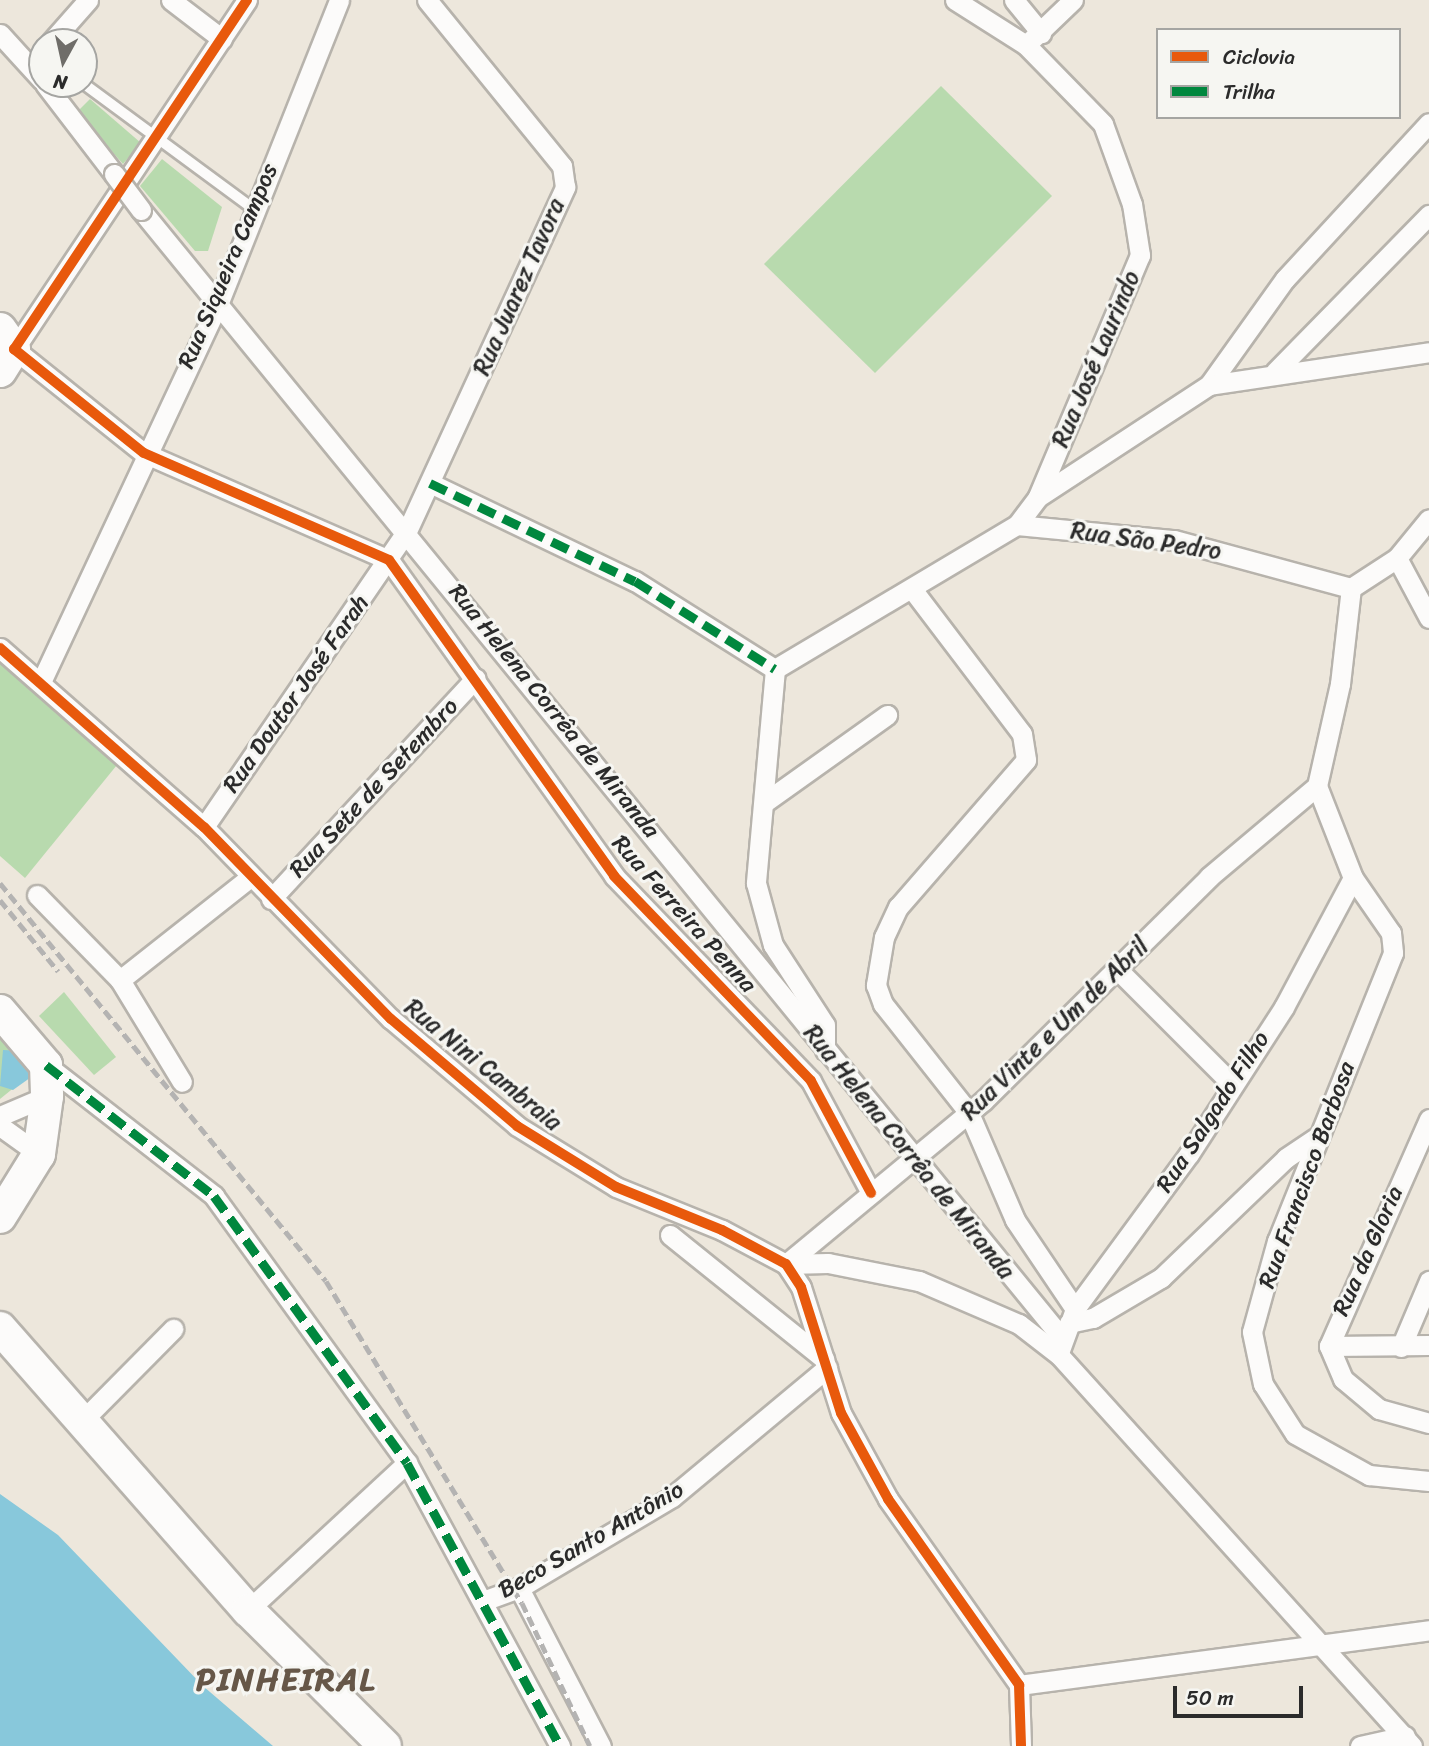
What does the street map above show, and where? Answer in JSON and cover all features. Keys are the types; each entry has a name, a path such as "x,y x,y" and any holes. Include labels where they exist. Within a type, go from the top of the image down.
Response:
{"main road":[{"path":"0,1012 47,1080 39,1154 0,1217"},
{"path":"0,1328 84,1419 248,1610 384,1746"}],"street":[{"path":"63,28 88,0"},
{"path":"171,0 222,39"},
{"path":"247,0 5,350 144,453 389,561"},
{"name":"Rua Siqueira Campos","path":"41,682 144,453 219,302 252,208 339,0"},
{"name":"Rua Juarez Tavora","path":"389,561 430,483 565,187 562,166 427,0"},
{"path":"955,0 1033,39 1073,0"},
{"name":"Rua José Laurindo","path":"1014,0 1033,39 1103,124 1132,204 1140,255 1038,497"},
{"name":"Rua Helena Corrêa de Miranda","path":"0,34 28,60"},
{"name":"Rua Helena Corrêa de Miranda","path":"62,98 141,209 407,531 911,1157 1066,1331 1325,1648 1409,1741"},
{"path":"775,669 1017,525 1038,497 1209,385 1285,279 1429,123"},
{"path":"1275,372 1429,215"},
{"path":"1209,385 1275,372 1429,352"},
{"path":"430,483 635,582 775,669"},
{"path":"1317,786 1340,684 1351,587 1397,558 1429,519"},
{"name":"Rua São Pedro","path":"1017,525 1174,540 1351,587"},
{"path":"1397,558 1429,618"},
{"name":"Rua Ferreira Penna","path":"389,561 476,678 614,876 811,1081 871,1193"},
{"name":"Rua Doutor José Farah","path":"204,827 389,561"},
{"path":"912,589 1022,734 1026,760 1020,770 944,847 898,907 884,937 876,985 883,1004 969,1113 1066,1331"},
{"name":"Rua Nini Cambraia","path":"0,648 204,827 248,878 391,1019 517,1126 616,1187 722,1230 786,1264"},
{"path":"775,669 765,802 755,872 772,945 825,1025 825,1050"},
{"name":"Rua Sete de Setembro","path":"271,899 476,678"},
{"path":"765,802 887,715"},
{"name":"Rua Francisco Barbosa","path":"1317,786 1353,878 1391,933 1393,953 1316,1138 1252,1332 1263,1384 1296,1434 1328,1457 1369,1475 1429,1481"},
{"name":"Rua Vinte e Um de Abril","path":"786,1264 911,1157 969,1113 1118,971 1209,877 1317,786"},
{"path":"120,980 248,878"},
{"name":"Rua Salgado Filho","path":"1066,1331 1233,1085 1353,878"},
{"path":"37,895 120,980 182,1082"},
{"path":"1118,971 1233,1085"},
{"path":"0,1116 47,1080 214,1196 407,1463 560,1746"},
{"name":"Rua da Gloria","path":"1329,1346 1429,1119"},
{"path":"0,1126 39,1154"},
{"path":"786,1264 828,1263 919,1281 1019,1324 1066,1331 1161,1278 1286,1158 1316,1138"},
{"path":"670,1235 825,1363"},
{"path":"786,1264 801,1287 841,1413 888,1499 1019,1685 1021,1746"},
{"path":"1401,1347 1429,1281"},
{"path":"84,1419 173,1329"},
{"path":"1429,1345 1329,1346 1343,1379 1379,1409 1429,1423"},
{"name":"Beco Santo Antônio","path":"483,1601 519,1588 672,1497 825,1363"},
{"path":"248,1610 407,1463"},
{"path":"519,1588 601,1746"},
{"path":"1019,1685 1325,1648 1429,1630"},
{"path":"1360,1746 1409,1741"}],"lane":[{"path":"98,94 252,208"}],"green space":[{"path":"941,86 1052,196 875,373 764,264"},
{"path":"90,99 141,143 123,164 77,112"},
{"path":"162,159 222,207 208,251 195,251 140,186"},
{"path":"0,656 121,760 25,878 0,856"},
{"path":"64,992 116,1057 94,1075 39,1016"},
{"path":"0,1021 24,1050 21,1082 0,1099"}],"water":[{"path":"3,1050 21,1051 34,1075 13,1090 0,1086"},
{"path":"0,1494 58,1535 203,1686 273,1746 0,1746"}],"railway":[{"path":"0,883 326,1281 522,1603 590,1746"},
{"path":"0,900 58,971"}],"marked path":[{"path":"430,483 635,581 775,669"},
{"path":"46,1065 214,1196 407,1463 560,1746"}],"cycle path":[{"path":"247,0 14,349 144,453 389,560 614,876 811,1081 871,1193"},
{"path":"0,648 204,827 391,1019 517,1126 616,1187 722,1230 786,1264 801,1287 841,1413 888,1499 1019,1685 1021,1746"}],"district":[{"name":"PINHEIRAL","path":"286,1680"}]}
